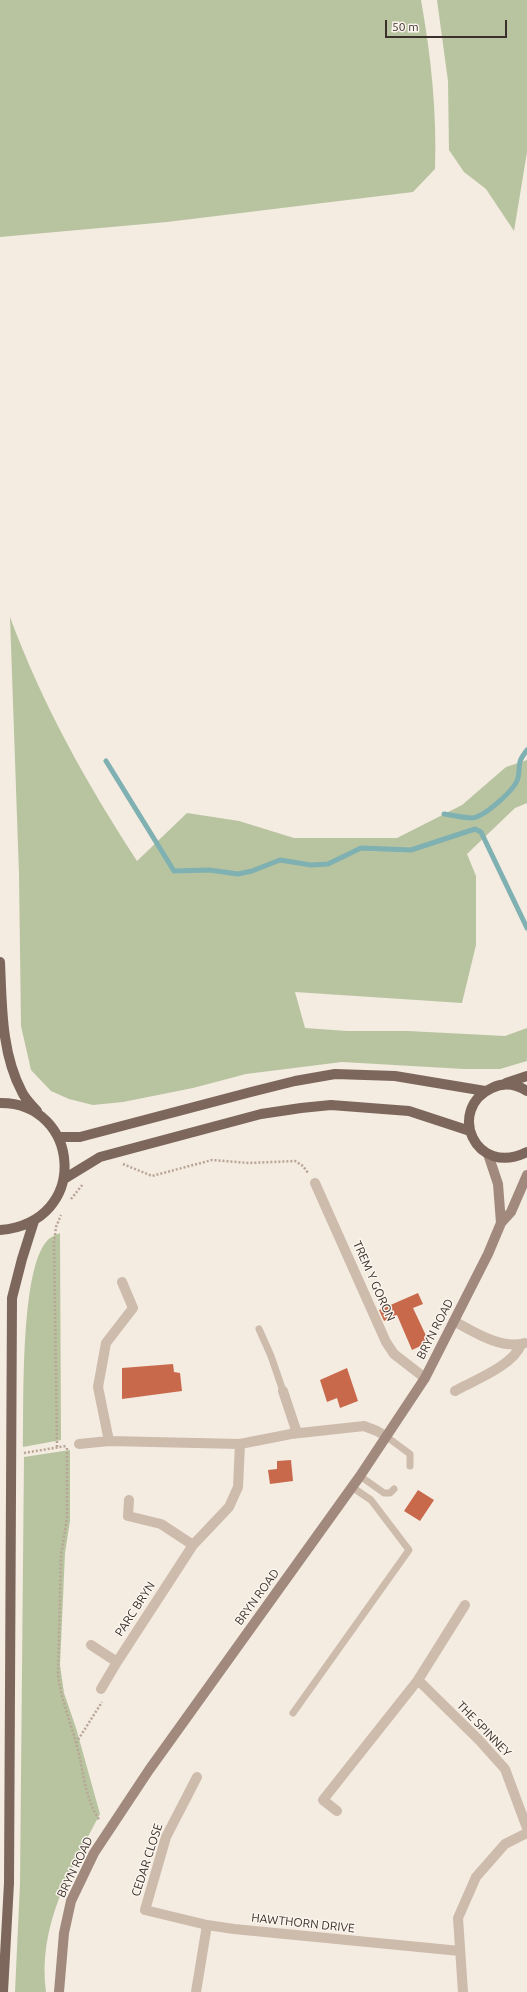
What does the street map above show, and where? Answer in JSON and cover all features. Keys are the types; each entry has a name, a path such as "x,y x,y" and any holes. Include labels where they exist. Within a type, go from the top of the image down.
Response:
{"main road":[{"path":"0,962 1,1000 6,1042 12,1068 22,1093 58,1137 64,1158 64,1179 58,1196 48,1210 34,1221 16,1229 0,1230"},
{"path":"58,1137 80,1137 250,1092 295,1081 335,1074 395,1076 485,1091"},
{"path":"527,1076 485,1091 472,1107 469,1118 470,1131 478,1146 488,1154 502,1159 508,1159 515,1158 527,1152"},
{"path":"497,1086 510,1084 527,1091"},
{"path":"0,1104 10,1103 28,1108 44,1119"},
{"path":"64,1179 100,1157 261,1114 301,1108 332,1105 374,1107 409,1111 470,1131"},
{"path":"3,1992 9,1883 12,1298 34,1221"}],"street":[{"path":"488,1154 498,1184 501,1223"},
{"name":"BRYN ROAD","path":"59,1992 64,1933 72,1901 94,1853 150,1770 360,1476 425,1378 501,1223 511,1212 527,1175"},
{"name":"TREM Y GORON","path":"315,1183 386,1342 394,1354 425,1378"},
{"path":"109,1441 98,1387 106,1343 133,1308 122,1282"},
{"path":"454,1321 494,1340 508,1344 524,1344"},
{"path":"455,1391 507,1362 524,1344"},
{"path":"283,1391 297,1433"},
{"path":"79,1444 109,1441 240,1444 297,1433 364,1426 387,1437"},
{"name":"PARC BRYN","path":"101,1689 193,1545 229,1507 238,1487 240,1444"},
{"path":"129,1500 128,1516 160,1524 193,1545"},
{"path":"337,1811 323,1800 418,1680 465,1605"},
{"path":"91,1645 117,1662"},
{"name":"THE SPINNEY","path":"418,1680 479,1740 505,1769 527,1828"},
{"name":"CEDAR CLOSE","path":"145,1910 166,1837 197,1777"},
{"path":"463,1992 458,1918 476,1877 505,1844 527,1833"},
{"name":"HAWTHORN DRIVE","path":"145,1910 207,1925 460,1951"},
{"path":"196,1992 207,1925"}],"lane":[{"path":"259,1329 271,1356 283,1391"},
{"path":"387,1437 410,1454 410,1466"},
{"path":"360,1476 384,1493 390,1493 394,1489"},
{"path":"293,1713 409,1550 371,1500 352,1487"}],"path":[{"path":"116,1166 121,1164 152,1176 212,1160 249,1163 295,1161 303,1166 315,1183"},
{"path":"68,1202 81,1185 87,1182"},
{"path":"57,1447 54,1243 56,1227 64,1208"},
{"path":"48,1448 79,1444"},
{"path":"67,1446 67,1518 61,1555 58,1675 60,1694 76,1743 91,1808 108,1832"},
{"path":"76,1743 102,1700 101,1689"}],"green space":[{"path":"0,0 421,0 428,42 434,105 435,169 413,192 167,222 0,237"},
{"path":"437,0 527,0 527,152 514,231 486,189 464,172 449,150 448,81"},
{"path":"10,617 36,681 67,743 118,832 137,861 187,813 239,821 294,838 397,838 462,805 506,767 527,760 527,803 515,808 467,854 476,876 476,945 462,1003 295,992 305,1028 347,1031 408,1031 505,1036 527,1028 527,1061 500,1069 464,1069 342,1062 246,1074 193,1088 123,1102 93,1105 69,1099 51,1091 31,1070 21,1026 19,874"},
{"path":"60,1233 61,1440 23,1447 25,1338 32,1279 38,1256 47,1241 51,1237"},
{"path":"70,1450 70,1521 65,1553 60,1665 64,1693 76,1728 100,1814 68,1877 51,1922 45,1968 46,1992 15,1992 20,1884 24,1457"}],"building":[{"path":"418,1293 423,1304 413,1308 429,1342 412,1350 397,1315 384,1321 379,1310"},
{"path":"173,1364 174,1372 180,1373 182,1391 122,1399 122,1368"},
{"path":"347,1368 358,1401 340,1408 337,1398 327,1402 320,1380"},
{"path":"291,1460 293,1481 270,1484 268,1470 277,1469 277,1461"},
{"path":"418,1490 434,1500 420,1521 404,1511"}],"waterway":[{"path":"444,814 472,818 491,808 505,796 516,783 520,761 527,750"},
{"path":"106,761 174,871 209,870 238,874 252,871 280,860 311,865 328,864 361,848 411,850 475,829 481,832 527,928"}]}
